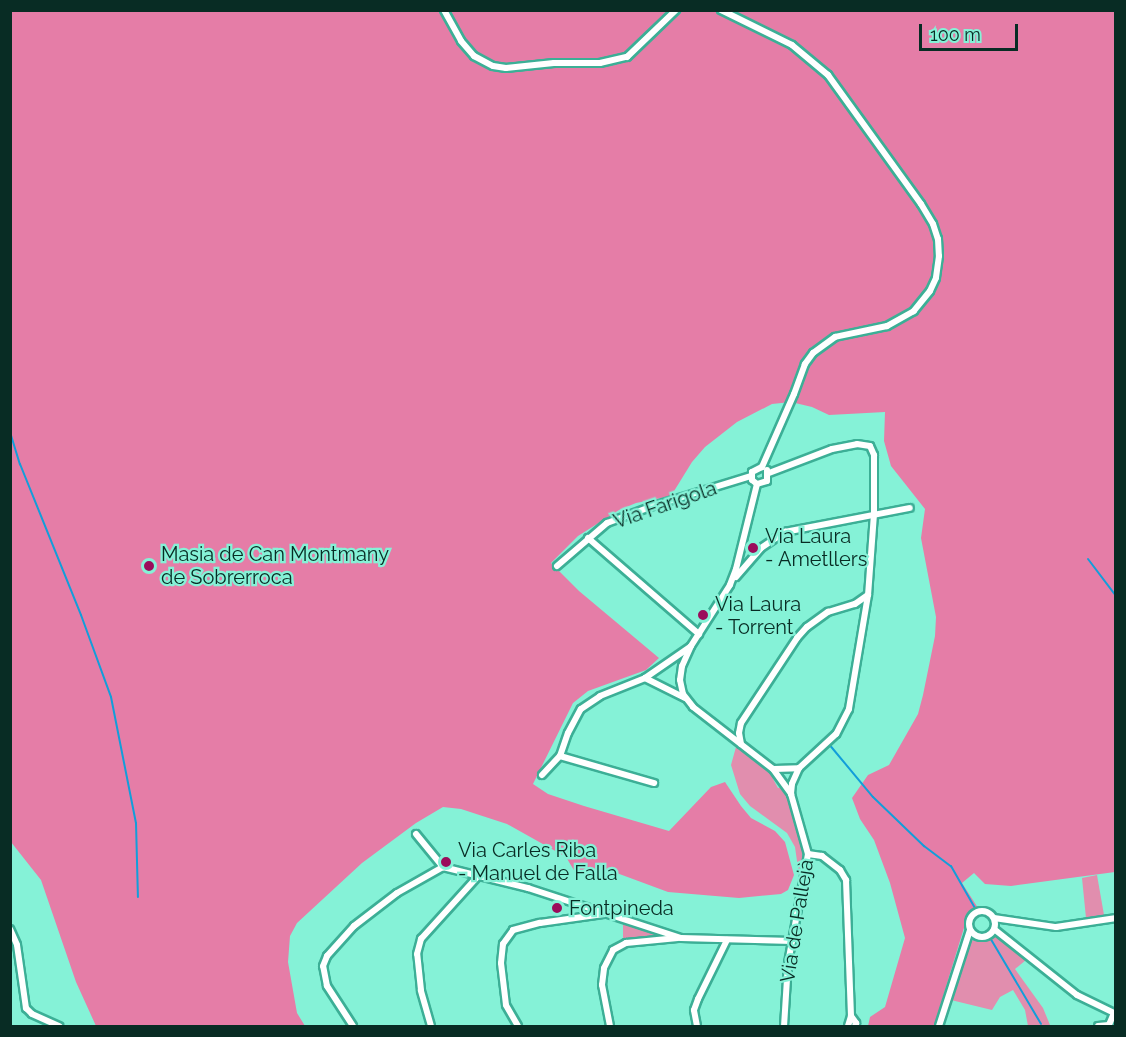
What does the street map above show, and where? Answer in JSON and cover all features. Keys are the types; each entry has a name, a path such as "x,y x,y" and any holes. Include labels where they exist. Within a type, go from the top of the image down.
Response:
{"street":[{"path":"444,10 461,41 474,56 494,66 506,68 554,63 600,63 627,57 676,10"},
{"path":"721,10 792,45 828,75 921,204 933,224 938,239 939,256 936,278 930,291 914,311 887,326 835,337 813,353 805,364 795,394 762,467 755,469 751,476 757,484 742,550 730,585"},
{"path":"769,473 832,449 857,444 870,446 874,454 874,514 868,595 861,647 847,717 836,734 799,768 791,794"},
{"path":"762,467 769,473"},
{"path":"757,484 767,481 769,473"},
{"name":"Via Farigola","path":"557,566 608,523 751,476"},
{"path":"686,699 680,680 684,660 730,585 761,548 785,532 910,508"},
{"path":"588,538 699,634"},
{"path":"722,729 735,727 741,723 807,627 828,612 855,604 868,595"},
{"path":"855,604 865,617"},
{"path":"542,775 560,756 570,727 581,709 600,696 645,678 691,646"},
{"path":"645,678 686,699 773,769 791,794"},
{"path":"741,723 739,733 741,744"},
{"path":"560,756 654,783"},
{"path":"773,769 799,768"},
{"name":"Via de Pallejà","path":"784,1026 785,993 792,941 808,854 791,794"},
{"path":"416,834 443,867 479,875 681,938"},
{"path":"808,854 822,856 840,870 846,880 851,1016 848,1026"},
{"path":"353,1026 327,986 323,966 327,956 354,926 397,893 443,867"},
{"path":"431,1026 421,990 417,954 421,939 479,875"},
{"path":"939,1026 970,930 969,920 975,912 985,911 994,918 1056,927 1116,918"},
{"path":"518,1026 506,1005 501,963 503,944 513,930 540,923 606,913"},
{"path":"994,918 994,929"},
{"path":"10,929 17,945 26,1008 32,1014 59,1026"},
{"path":"970,930 984,937 994,929"},
{"path":"994,929 1077,995 1113,1008 1113,1022 1098,1026"},
{"path":"610,1026 602,985 604,968 613,950 626,943 681,938 792,941"},
{"path":"697,1026 694,1010 728,940"},
{"path":"851,1016 856,1023 855,1026"}],"shaded area":[{"path":"11,11 1115,11 1115,872 1011,886 985,884 974,873 962,883 978,908 972,910 967,918 934,1026 868,1026 870,1017 885,1007 905,938 890,883 874,840 860,819 852,798 868,775 889,765 918,714 923,695 935,636 936,617 921,538 925,509 891,466 884,441 885,412 829,415 812,407 791,402 772,404 737,422 705,447 692,462 671,496 636,503 619,510 578,536 551,563 579,591 659,658 646,670 588,691 573,703 533,784 548,794 669,831 711,787 725,782 751,818 775,831 785,842 794,875 788,890 781,894 739,898 668,892 614,872 580,874 575,872 566,857 507,824 461,809 443,807 416,823 362,863 297,923 290,936 288,962 297,1013 305,1026 96,1026 76,982 41,880 11,842"},
{"path":"736,747 769,770 776,777 773,779 778,788 782,787 785,793 803,844 800,882 795,847 787,833 750,806 740,794 731,765"},
{"path":"1097,875 1104,915 1086,918 1082,878"},
{"path":"623,921 664,934 665,936 623,941"},
{"path":"997,937 1026,960 1015,969 1043,1008 1050,1025 1028,1026 1025,1010 1013,990 1000,997 992,1010 951,1000 969,944 975,938"}],"waterway":[{"path":"10,432 20,464 81,615 111,697 136,823 138,897"},
{"path":"1088,559 1116,596"},
{"path":"828,743 873,797 924,846 951,866 975,908"},
{"path":"989,936 1041,1024"}],"place":[{"name":"Via Laura - Ametllers","path":"753,548"},
{"name":"Masia de Can Montmany de Sobrerroca","path":"149,566"},
{"name":"Via Laura - Torrent","path":"703,615"},
{"name":"Via Carles Riba - Manuel de Falla","path":"446,862"},
{"name":"Fontpineda","path":"557,908"}]}
